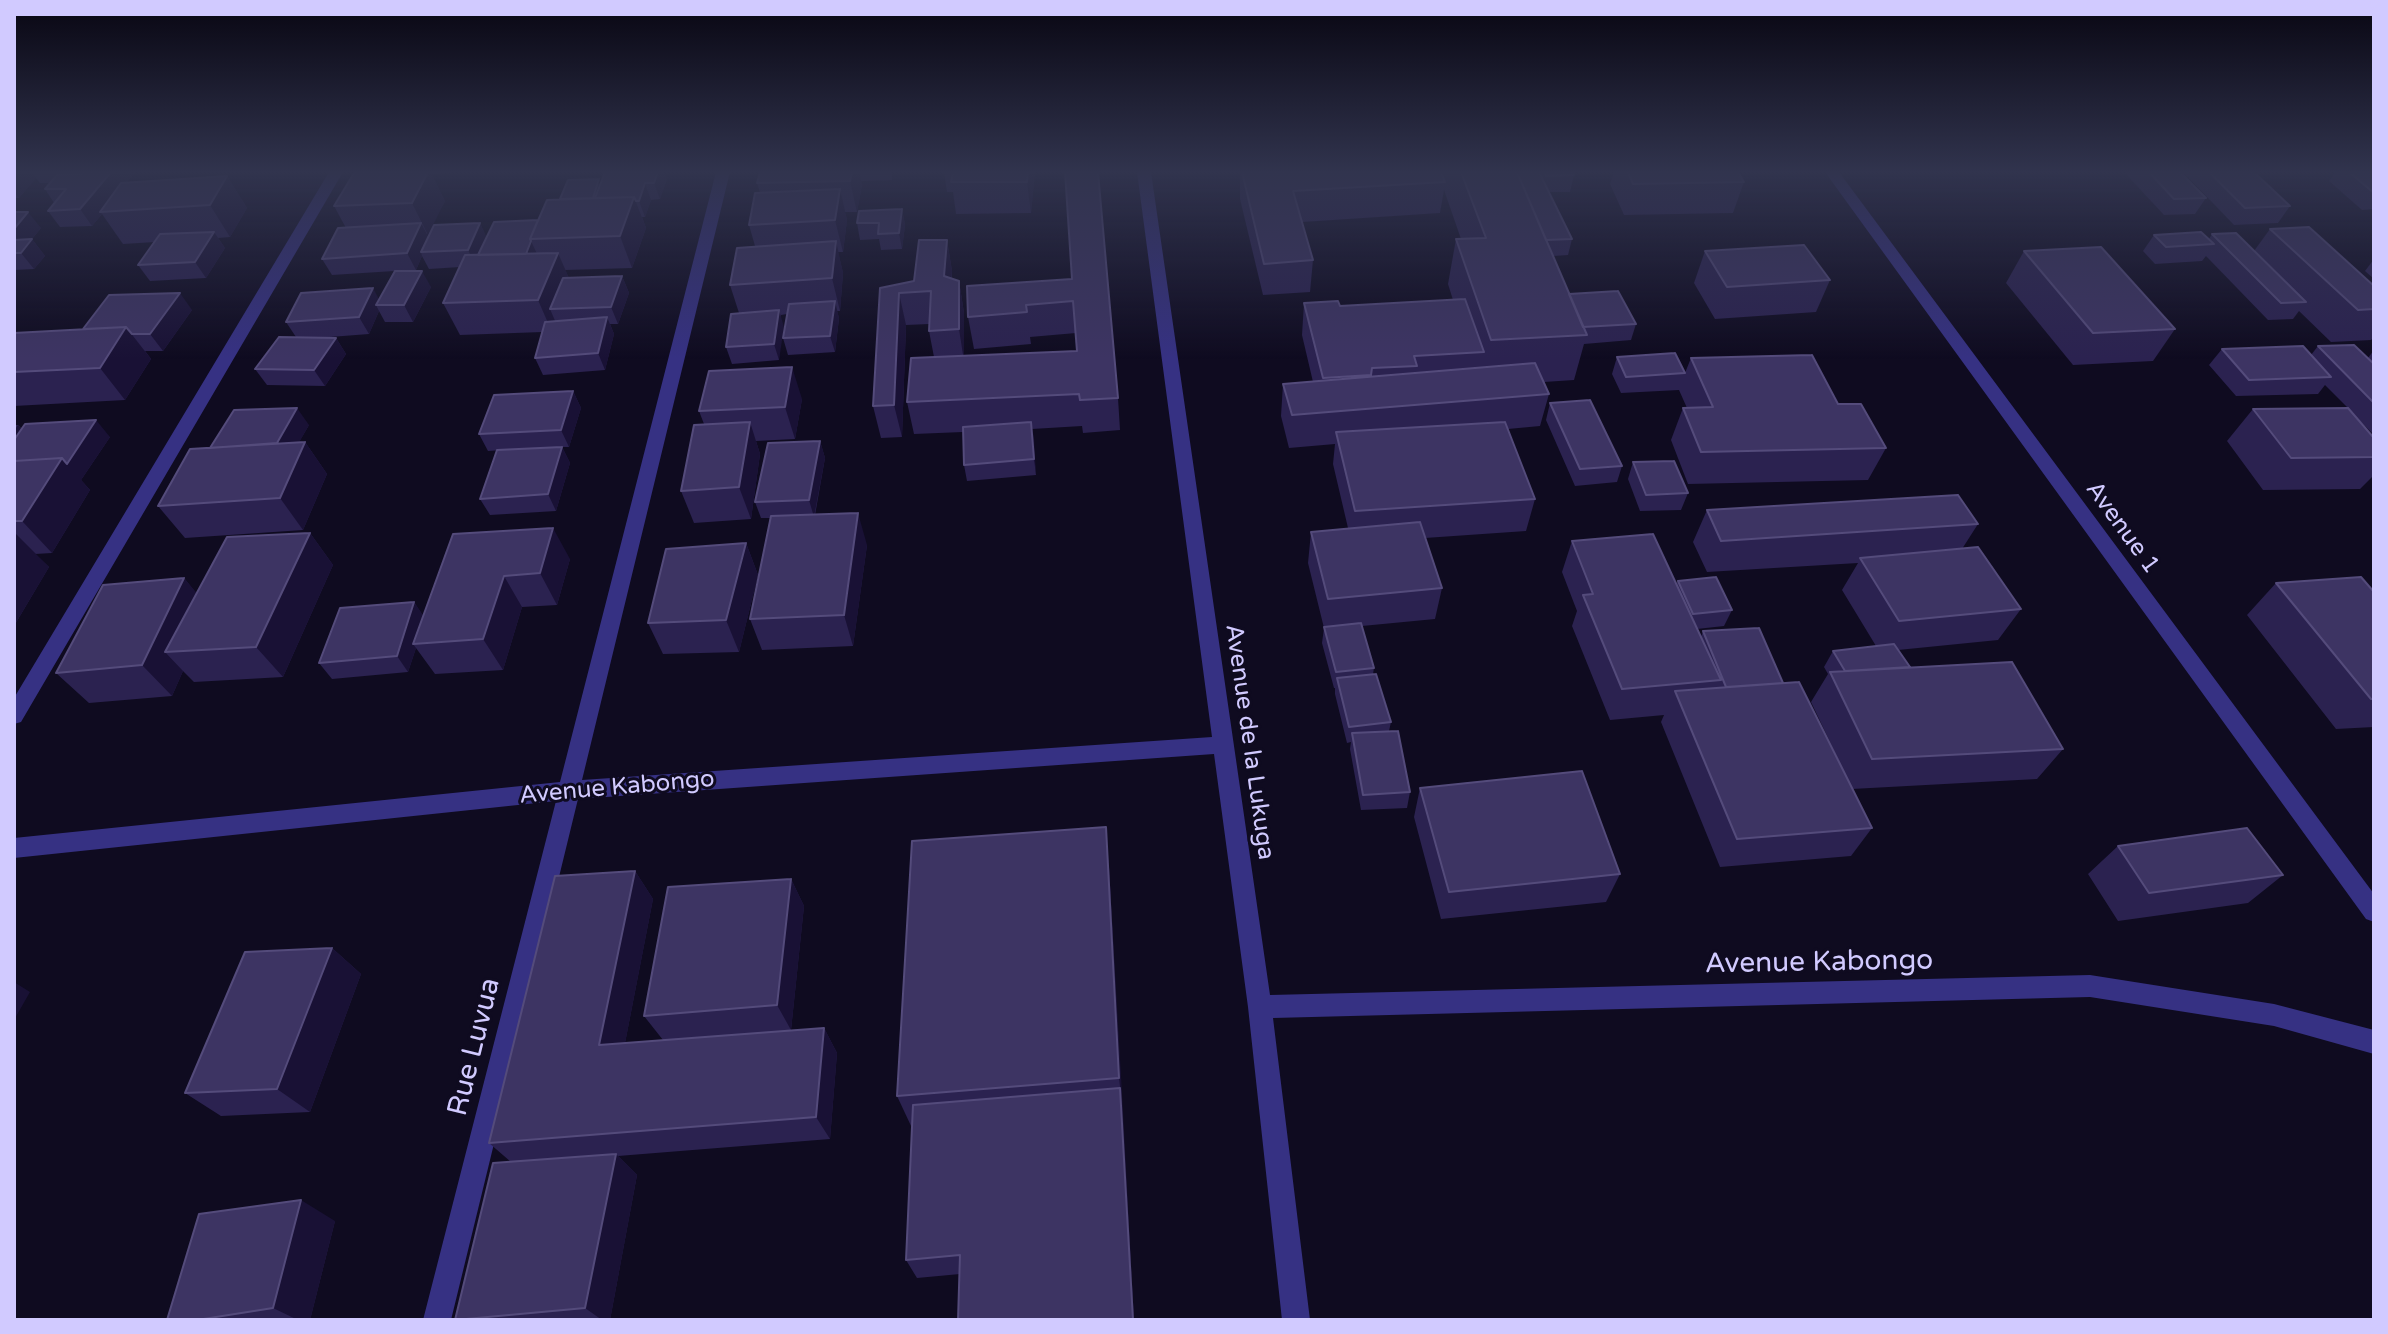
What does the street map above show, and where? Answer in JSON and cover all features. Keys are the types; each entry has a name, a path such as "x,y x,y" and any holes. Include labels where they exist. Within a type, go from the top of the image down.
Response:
{"street":[{"path":"14,716 299,234"},
{"name":"Rue Luvua","path":"437,1320 572,790 708,234"},
{"name":"Avenue de la Lukuga","path":"1152,234 1260,1007 1296,1320"},
{"name":"Avenue 1","path":"1878,234 2374,912"},
{"name":"Avenue Kabongo","path":"14,848 572,790 1222,745"},
{"name":"Avenue Kabongo","path":"1260,1007 2090,986 2274,1015 2374,1042"}],"building":[{"path":"160,234 213,234 195,262 138,265"},
{"path":"335,234 416,234 407,253 322,259"},
{"path":"430,234 475,234 468,250 421,252"},
{"path":"488,234 532,234 526,254 478,255"},
{"path":"532,234 621,234 620,236 530,239"},
{"path":"1069,234 1104,234 1118,398 1080,400 1079,394 907,402 911,358 1077,351 1073,301 1026,305 1027,312 968,317 967,286 1072,279"},
{"path":"1257,234 1306,234 1313,260 1264,264"},
{"path":"1485,234 1544,234 1587,335 1491,340 1456,239 1486,238"},
{"path":"1544,234 1570,234 1572,239 1546,240"},
{"path":"2203,234 2214,244 2166,247 2154,235"},
{"path":"2212,234 2237,234 2306,302 2281,303"},
{"path":"2276,234 2317,234 2374,286 2374,309 2358,310"},
{"path":"32,239 21,253 14,253 14,240"},
{"path":"919,240 947,240 944,276 959,281 959,329 929,331 931,291 899,293 894,405 873,406 880,288 914,281"},
{"path":"836,241 832,278 730,285 737,248"},
{"path":"1804,245 1830,280 1727,287 1705,251"},
{"path":"2101,247 2175,329 2093,333 2024,251"},
{"path":"558,253 538,300 443,303 465,255"},
{"path":"395,271 422,271 404,305 376,305"},
{"path":"622,276 611,307 550,309 563,278"},
{"path":"373,288 359,317 286,322 301,293"},
{"path":"1618,291 1636,324 1583,327 1569,294"},
{"path":"180,293 150,334 132,334 126,327 83,329 109,295"},
{"path":"1465,299 1484,352 1414,356 1417,366 1372,368 1371,375 1323,378 1304,303 1338,301 1340,306"},
{"path":"835,301 830,336 783,338 789,304"},
{"path":"779,310 774,344 726,347 731,314"},
{"path":"607,317 598,353 535,358 545,322"},
{"path":"126,327 100,368 14,372 14,333"},
{"path":"279,337 336,338 314,370 255,369"},
{"path":"2354,345 2374,364 2374,403 2318,346"},
{"path":"2303,346 2331,377 2249,380 2222,349"},
{"path":"1675,353 1685,373 1626,377 1617,357"},
{"path":"1812,355 1838,404 1861,404 1886,448 1701,452 1683,408 1713,407 1691,358"},
{"path":"1535,363 1549,394 1292,415 1283,384"},
{"path":"792,367 785,407 699,411 709,371"},
{"path":"573,391 561,430 479,434 494,395"},
{"path":"1590,400 1622,466 1580,469 1550,403"},
{"path":"297,408 277,443 210,448 234,410"},
{"path":"2348,408 2374,438 2374,457 2291,458 2253,409"},
{"path":"96,420 67,464 62,458 14,461 14,440 25,424"},
{"path":"750,422 739,487 681,491 694,425"},
{"path":"1031,422 1034,459 964,465 963,427"},
{"path":"1505,422 1535,499 1355,511 1336,432"},
{"path":"820,441 809,500 755,502 768,443"},
{"path":"305,442 280,498 158,506 190,449"},
{"path":"562,447 548,494 480,499 497,450"},
{"path":"62,458 22,521 14,521 14,461"},
{"path":"1674,461 1688,493 1646,495 1633,462"},
{"path":"1958,495 1978,524 1721,541 1707,510"},
{"path":"858,513 844,615 750,619 771,516"},
{"path":"1420,522 1442,588 1328,599 1311,532"},
{"path":"553,528 540,573 504,576 483,639 413,644 453,534"},
{"path":"310,533 256,647 165,652 227,537"},
{"path":"1653,534 1721,680 1622,689 1583,595 1593,594 1572,541"},
{"path":"746,543 726,620 648,623 666,549"},
{"path":"1978,547 2021,609 1899,621 1860,558"},
{"path":"1716,577 1732,610 1693,614 1678,581"},
{"path":"2361,577 2374,592 2374,699 2276,583"},
{"path":"184,578 142,665 56,673 103,585"},
{"path":"414,602 397,656 319,663 340,608"},
{"path":"1361,623 1374,668 1336,672 1324,627"},
{"path":"1759,628 1783,683 1726,687 1703,631"},
{"path":"1894,644 1910,667 1845,671 1833,651"},
{"path":"2012,662 2063,749 1872,759 1830,672"},
{"path":"1376,674 1391,722 1349,727 1337,678"},
{"path":"1799,682 1872,828 1737,839 1675,691"},
{"path":"1398,731 1410,792 1363,795 1352,733"},
{"path":"1582,771 1620,874 1449,892 1420,788"},
{"path":"1106,827 1119,1078 897,1096 912,841"},
{"path":"2247,828 2283,875 2149,893 2118,846"},
{"path":"635,871 599,1045 824,1028 816,1117 489,1143 555,876"},
{"path":"791,879 777,1005 644,1016 668,887"},
{"path":"332,948 277,1089 185,1093 245,952"},
{"path":"1120,1088 1133,1320 958,1320 960,1255 906,1260 913,1105"},
{"path":"616,1154 585,1308 455,1320 493,1163"},
{"path":"301,1200 273,1308 197,1320 167,1320 199,1214"}]}
